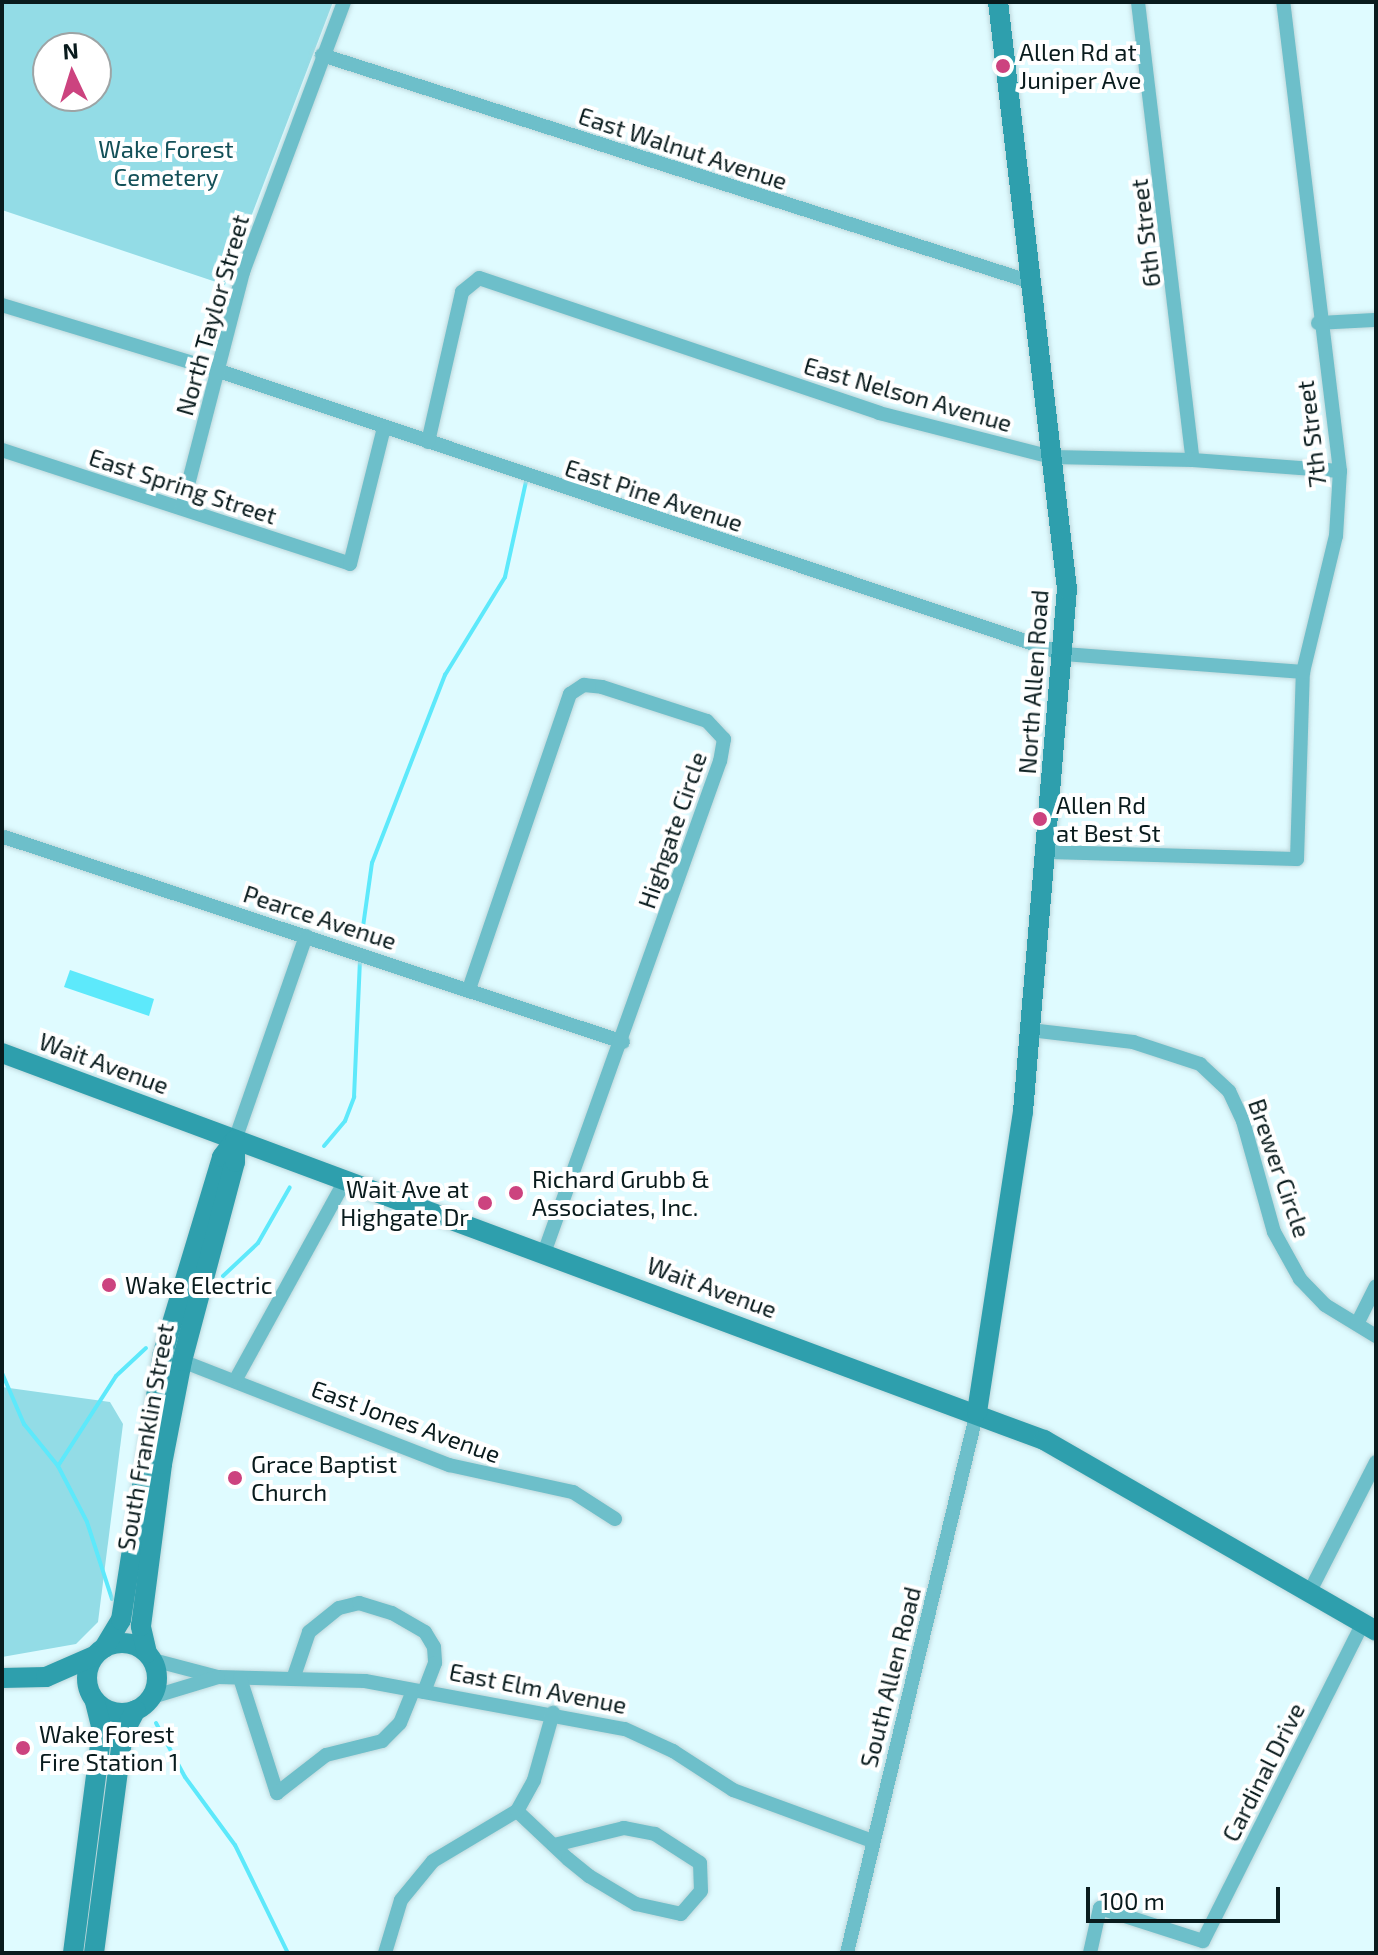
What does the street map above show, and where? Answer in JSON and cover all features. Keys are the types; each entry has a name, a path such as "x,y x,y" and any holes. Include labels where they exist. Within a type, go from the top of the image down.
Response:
{"street":[{"name":"North Taylor Street","path":"182,508 243,272 344,2"},
{"name":"North Allen Road","path":"977,1412 1013,1203 1064,654 1065,563 998,2"},
{"name":"6th Street","path":"1138,2 1193,460"},
{"name":"7th Street","path":"1047,852 1297,859 1303,672 1336,536 1340,471 1318,323 1283,2"},
{"name":"East Walnut Avenue","path":"322,55 1031,282"},
{"name":"East Nelson Avenue","path":"428,442 462,292 479,278 879,413 1052,457 1193,460 1340,471"},
{"name":"East Pine Avenue","path":"2,305 216,370 1064,654 1303,672"},
{"path":"1318,323 1376,320"},
{"name":"East Spring Street","path":"2,450 350,564 384,428"},
{"name":"Highgate Circle","path":"469,989 570,694 584,685 602,687 707,721 724,739 720,761 623,1042 544,1253"},
{"name":"Pearce Avenue","path":"3,839 469,989 623,1042"},
{"path":"235,1140 306,936"},
{"name":"Brewer Circle","path":"1030,1030 1133,1042 1200,1064 1229,1091 1243,1121 1274,1232 1300,1279 1325,1305 1376,1336"},
{"name":"Wait Avenue","path":"2,1053 977,1412 1044,1440 1124,1483 1369,1627"},
{"name":"South Franklin Street","path":"150,1657 141,1626 182,1361 235,1162 235,1140"},
{"name":"South Franklin Street","path":"99,1652 121,1620 160,1367 222,1157 235,1140"},
{"path":"236,1379 345,1181"},
{"path":"1357,1324 1376,1286"},
{"name":"East Jones Avenue","path":"182,1361 236,1379 449,1465 573,1492 615,1519"},
{"name":"South Allen Road","path":"847,1953 977,1412"},
{"path":"1309,1593 1376,1462"},
{"path":"240,1678 277,1793 326,1755 382,1741 400,1723 435,1663 434,1647 425,1632 392,1613 359,1603 339,1608 309,1632 293,1679"},
{"name":"Cardinal Drive","path":"1090,1953 1100,1908 1203,1941 1369,1627"},
{"path":"46,1677 99,1652 128,1643 150,1657 158,1678 123,1734 94,1953"},
{"path":"73,1953 102,1730 92,1696 88,1666 99,1652"},
{"name":"East Elm Avenue","path":"150,1657 218,1677 365,1681 553,1713 625,1729 673,1751 733,1790 872,1841"},
{"path":"2,1678 46,1677 92,1696 115,1713 144,1704"},
{"name":"East Elm Avenue","path":"144,1704 218,1677"},
{"path":"385,1953 401,1900 433,1861 517,1811 534,1780 553,1713"},
{"path":"517,1811 554,1845 609,1890 662,1913 681,1914 701,1891 700,1863 655,1834 624,1828 554,1845"}],"green space":[{"name":"Wake Forest Cemetery","path":"2,2 333,2 225,285 2,210"},
{"path":"2,1387 110,1402 123,1424 98,1622 76,1644 2,1657"}],"shaded area":[{"path":"70,970 154,999 149,1016 64,987"}],"waterway":[{"path":"361,941 372,863 445,675 505,577 527,477"},
{"path":"324,1146 345,1121 354,1097 360,962"},
{"path":"223,1276 258,1243 290,1187"},
{"path":"58,1466 116,1376 146,1348"},
{"path":"2,1373 24,1424 58,1466 87,1522 112,1599"},
{"path":"156,1723 185,1777 235,1845 288,1953"}],"place":[{"name":"Allen Rd at Juniper Ave","path":"1003,66"},
{"name":"Allen Rd at Best St","path":"1040,819"},
{"name":"Richard Grubb & Associates, Inc.","path":"516,1193"},
{"name":"Wait Ave at Highgate Dr","path":"485,1203"},
{"name":"Wake Electric","path":"109,1285"},
{"name":"Grace Baptist Church","path":"235,1478"},
{"name":"Wake Forest Fire Station 1","path":"23,1748"}]}
